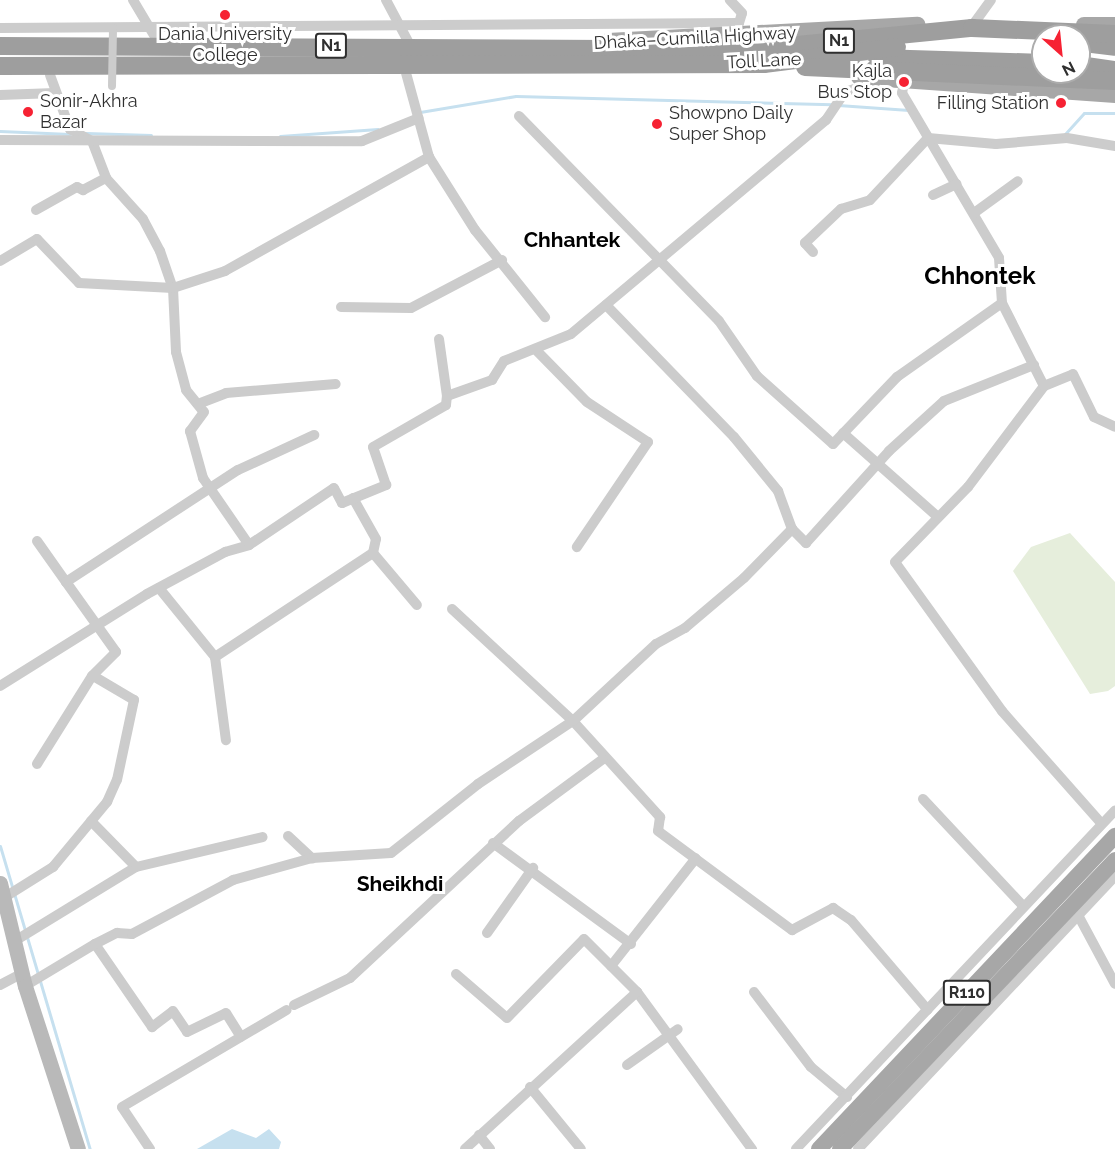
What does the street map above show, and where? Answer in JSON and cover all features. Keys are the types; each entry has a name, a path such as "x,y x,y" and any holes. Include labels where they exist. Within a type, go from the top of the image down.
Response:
{"highway":[{"name":"Dhaka–Cumilla Highway","path":"0,46 787,46 972,28 1115,34"},
{"name":"Toll Lane","path":"0,66 483,62 756,64 966,40 1031,41"},
{"path":"1091,43 1115,45"},
{"path":"855,52 1031,56"},
{"path":"829,56 1031,63"},
{"path":"802,59 1115,76"},
{"path":"1091,59 1115,62"},
{"path":"0,74 693,71 756,64"},
{"name":"N1","path":"756,64 1115,81"},
{"path":"1091,67 1115,70"}],"main road":[{"name":"Dhaka–Cumilla Highway","path":"562,46 975,22 1115,25"},
{"name":"Dhaka–Cumilla Highway","path":"756,64 904,82 1115,95"},
{"name":"R110","path":"819,1149 1115,836"},
{"name":"R110","path":"840,1149 1115,860"},
{"path":"2,890 5,921 18,939 26,981 78,1149"}],"street":[{"path":"133,0 161,47"},
{"path":"386,0 410,45"},
{"path":"0,28 401,29 729,25 739,23 742,13 730,0"},
{"path":"975,22 991,0"},
{"path":"112,86 113,28"},
{"path":"190,28 191,46"},
{"path":"275,28 275,46"},
{"path":"406,72 429,157 475,230 502,260 545,317"},
{"path":"50,75 55,93 76,133 92,141 106,178 146,224 173,288 176,351 186,390 203,415 190,434 209,489 249,545"},
{"path":"447,396 494,379 504,361 537,351 606,305 861,84 904,82 902,93 999,258 1002,303 1044,386"},
{"path":"0,95 55,93"},
{"path":"0,140 362,141 418,115"},
{"path":"519,116 719,321 780,399 833,444 897,377 1002,303"},
{"path":"928,138 996,144 1067,138 1115,146"},
{"path":"813,252 805,243 841,209 870,200 928,138"},
{"path":"0,261 36,239 79,283 173,288 225,272 429,157"},
{"path":"36,210 77,187 83,190 106,178"},
{"path":"974,213 1018,181"},
{"path":"933,195 957,184"},
{"path":"341,308 411,308 502,260"},
{"path":"606,305 778,491 792,529 806,543 880,460 944,401 1034,365"},
{"path":"0,686 159,588 249,545 334,488 342,503 388,482 373,447 446,405 447,396 439,339"},
{"path":"537,351 587,402 648,442 577,547"},
{"path":"1101,823 1002,711 895,562 998,452 1044,386 1073,374 1094,417 1115,427"},
{"path":"198,405 226,393 336,384"},
{"path":"843,433 880,460 938,517"},
{"path":"66,582 209,489 314,435"},
{"path":"353,498 375,538 373,553 417,605"},
{"path":"0,985 49,975 95,944 117,933 132,934 233,880 312,858 391,852 478,784 573,721 656,644 685,628 744,578 792,529"},
{"path":"37,542 116,652 95,677 37,764"},
{"path":"215,657 373,553"},
{"path":"159,588 215,657 226,740"},
{"path":"452,609 573,721 603,759 660,817 658,831 792,930 822,909 832,908 851,921 930,1009 957,1044"},
{"path":"2,890 25,889 54,867 91,821 117,780 134,700 95,677"},
{"path":"150,1149 122,1107 290,1008 358,972 493,843 603,759"},
{"path":"923,799 1023,906"},
{"path":"796,1149 930,1009 1101,823 1115,811"},
{"path":"91,821 136,867"},
{"path":"288,836 312,858"},
{"path":"18,939 136,867 263,837"},
{"path":"493,843 534,868 631,944"},
{"path":"611,966 631,944 696,858"},
{"path":"487,933 534,868"},
{"path":"858,1149 1115,876"},
{"path":"1078,915 1115,984"},
{"path":"456,974 507,1018 584,939 637,992 665,1036 752,1149"},
{"path":"95,944 152,1027 173,1011 187,1032 226,1013 241,1037"},
{"path":"465,1149 530,1087 637,992"},
{"path":"753,992 811,1067 847,1097"},
{"path":"930,1009 966,1034"},
{"path":"627,1065 678,1029"},
{"path":"530,1087 581,1149"},
{"path":"479,1135 490,1149"}],"green space":[{"path":"1070,533 1115,582 1115,686 1108,691 1090,694 1013,571 1031,547"}],"water":[{"path":"232,1129 256,1138 269,1129 281,1142 279,1149 197,1149"}],"waterway":[{"path":"420,112 516,96 832,104"},
{"path":"838,105 909,110"},
{"path":"1065,134 1084,113 1115,113"},
{"path":"280,136 378,129"},
{"path":"0,131 70,134"},
{"path":"86,133 151,135"},
{"path":"0,846 90,1149"}],"place":[{"name":"Dania University College","path":"225,15"},
{"name":"Kajla Bus Stop","path":"904,82"},
{"name":"Filling Station","path":"1061,103"},
{"name":"Sonir-Akhra Bazar","path":"28,112"},
{"name":"Showpno Daily Super Shop","path":"657,124"}],"district":[{"name":"Chhantek","path":"572,240"},
{"name":"Chhontek","path":"980,276"},
{"name":"Sheikhdi","path":"400,884"}]}
